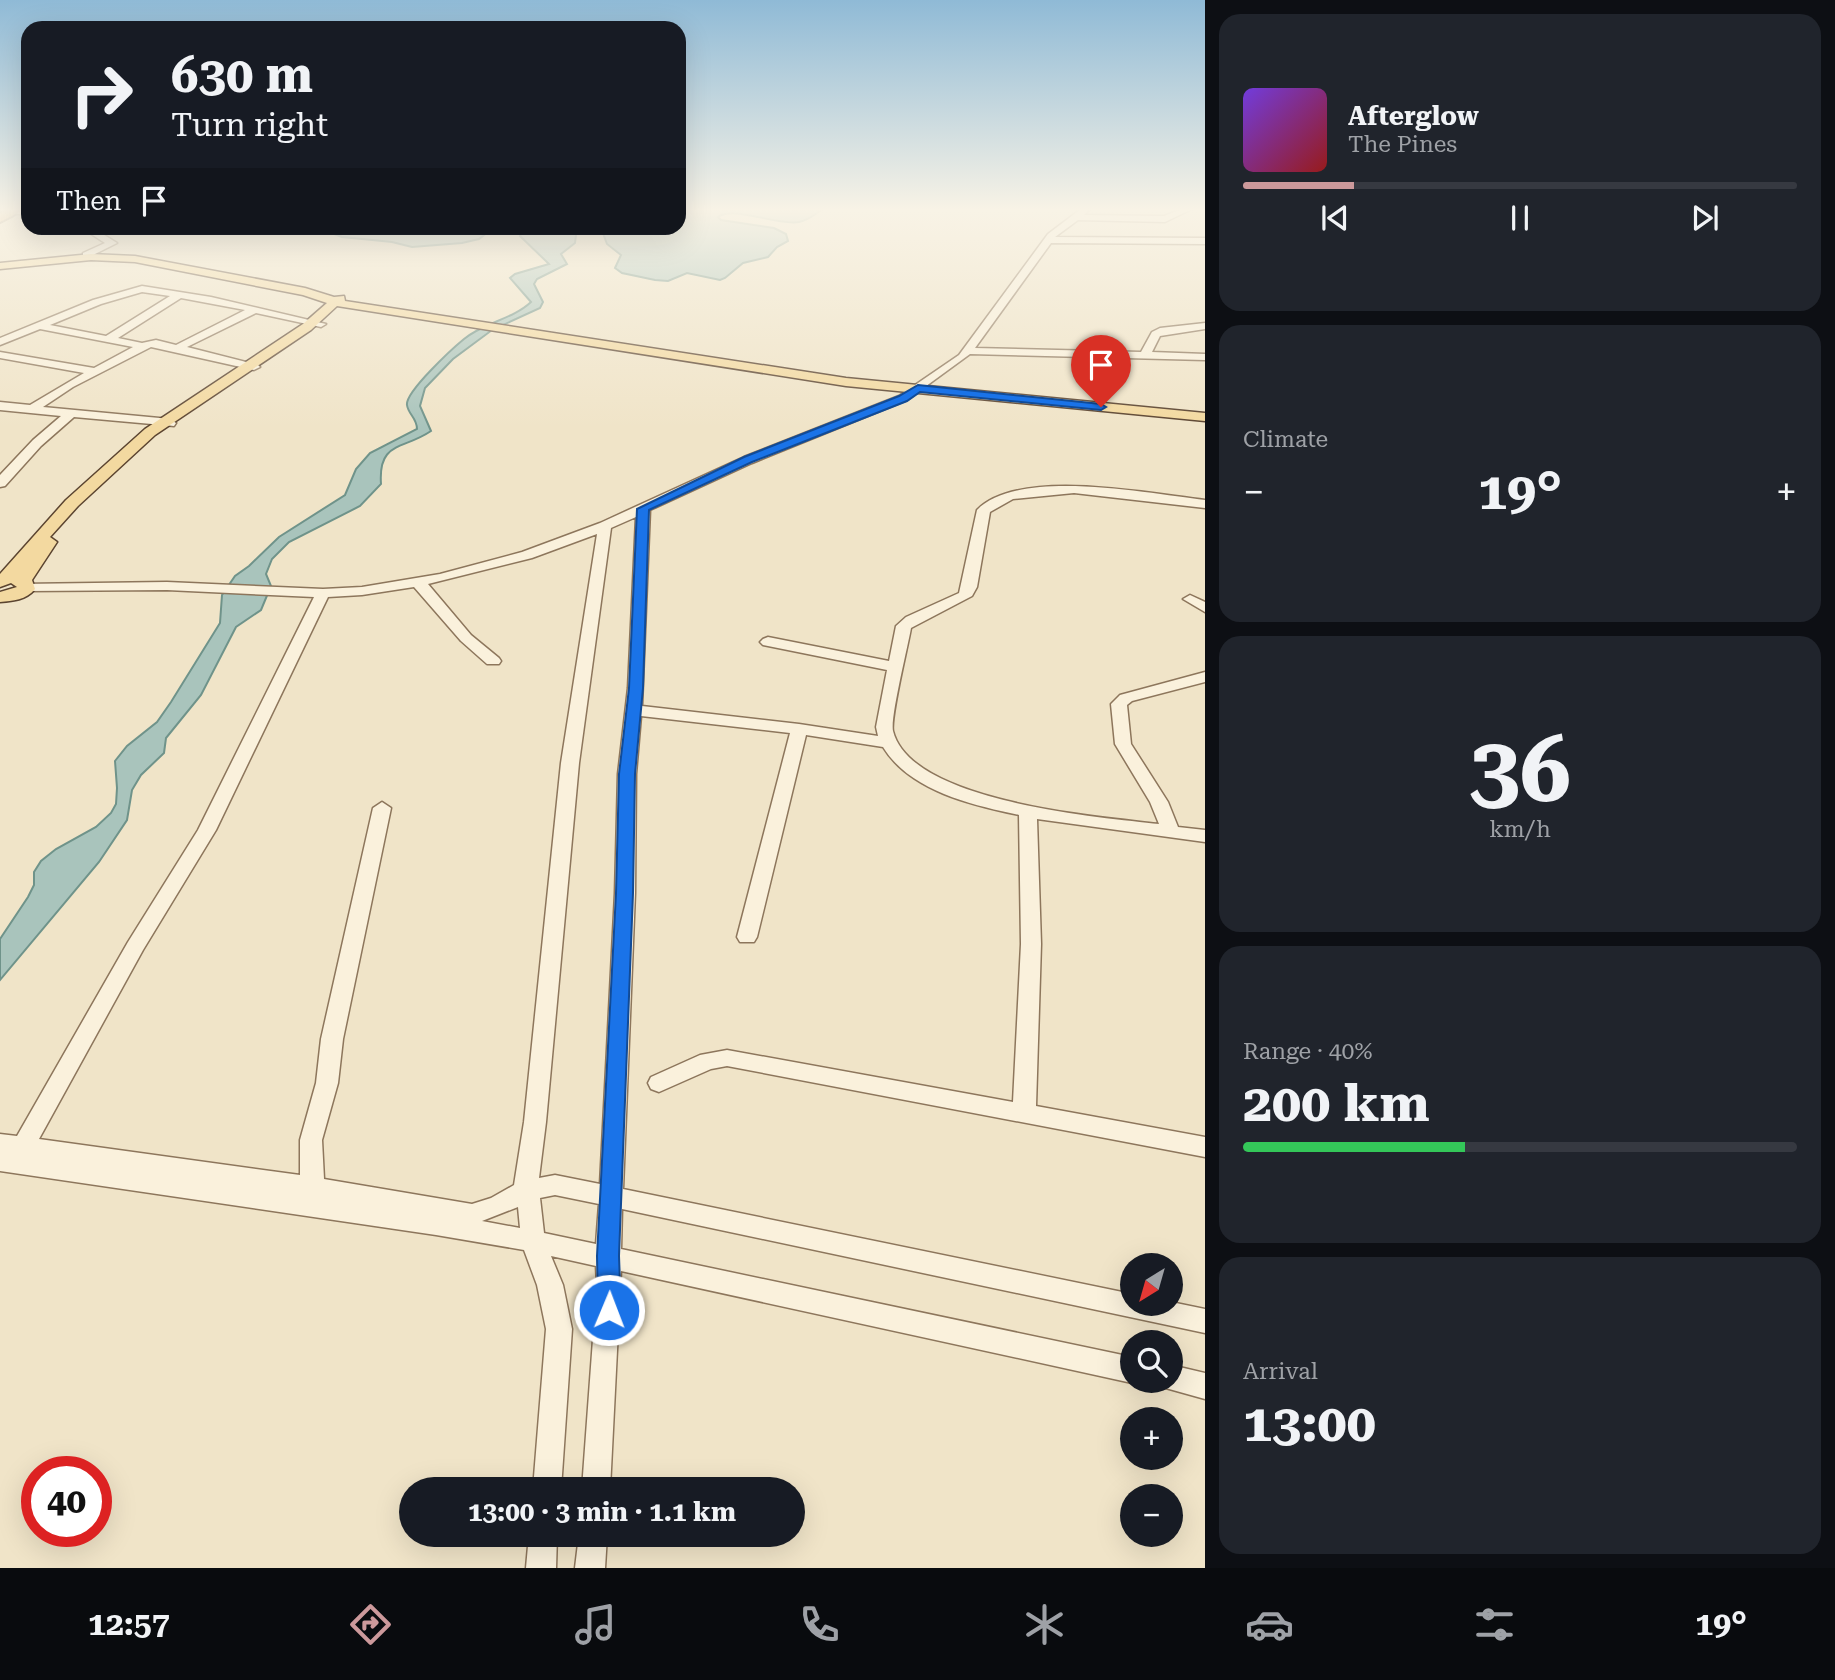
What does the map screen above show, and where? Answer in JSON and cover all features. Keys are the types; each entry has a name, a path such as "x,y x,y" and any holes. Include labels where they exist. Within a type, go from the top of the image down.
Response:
{"main road":[{"path":"254,282 339,301 791,375 1205,410"},
{"path":"272,282 318,291 339,301"},
{"path":"0,607 11,587 80,495 166,422 317,324 339,301"},
{"path":"922,386 1205,417"},
{"path":"11,587 66,521 166,422"}],"street":[{"path":"11,587 167,586 323,593 418,582 527,555 605,526 748,460 903,398 968,351 1018,282"},
{"path":"0,341 136,290 179,295 317,324"},
{"path":"107,340 179,295"},
{"path":"177,348 252,311"},
{"path":"37,326 143,346"},
{"path":"1145,356 1156,334 1164,330 1205,326"},
{"path":"32,409 94,372 143,346 156,343 251,367"},
{"path":"968,351 1205,357"},
{"path":"0,355 94,372"},
{"path":"0,406 166,422"},
{"path":"0,483 37,443 71,413"},
{"path":"1205,504 1074,489 1010,495 984,510 970,587 965,596 911,620 904,626 884,727 888,743 912,769 968,796 1028,811 1205,836"},
{"path":"597,1477 610,1297 608,1256 625,893 627,774 633,710 643,509"},
{"path":"548,1477 559,1329 550,1285 533,1241 529,1200 525,1191 536,1108 570,763 605,526"},
{"path":"418,582 466,638 493,661"},
{"path":"323,593 207,830 12,1145 312,1187 472,1214 498,1206 525,1191 555,1185 1205,1321"},
{"path":"1190,599 1205,608"},
{"path":"768,642 897,667"},
{"path":"1171,832 1158,802 1123,744 1119,704 1126,698 1205,677"},
{"path":"633,710 799,729 888,743"},
{"path":"747,937 799,729"},
{"path":"312,1187 312,1140 327,1083 332,1039 382,808"},
{"path":"1024,1114 1031,944 1028,811"},
{"path":"659,1083 708,1061 727,1058 1205,1147"},
{"path":"0,1161 436,1224 533,1241 1120,1367"},
{"path":"1183,1381 1205,1386"},
{"path":"541,1568 542,1547"},
{"path":"590,1568 592,1547"}],"water":[{"path":"514,282 535,282 543,302 540,308 492,330 453,359 425,388 420,406 431,431 388,453 381,470 381,484 360,506 289,542 272,559 266,574 271,586 261,610 236,627 201,695 166,738 164,753 141,775 132,790 127,820 99,862 0,980 0,939 28,897 34,885 34,872 41,861 56,849 96,827 111,813 116,804 115,761 127,746 157,722 171,702 220,623 222,595 235,576 279,537 345,495 356,469 370,453 417,429 407,405 408,399 450,351 480,329 516,313 531,302"}],"route":[{"path":"609,1310 608,1256 625,893 627,774 636,688 643,509 748,460 903,398 918,388 1101,407"}]}
